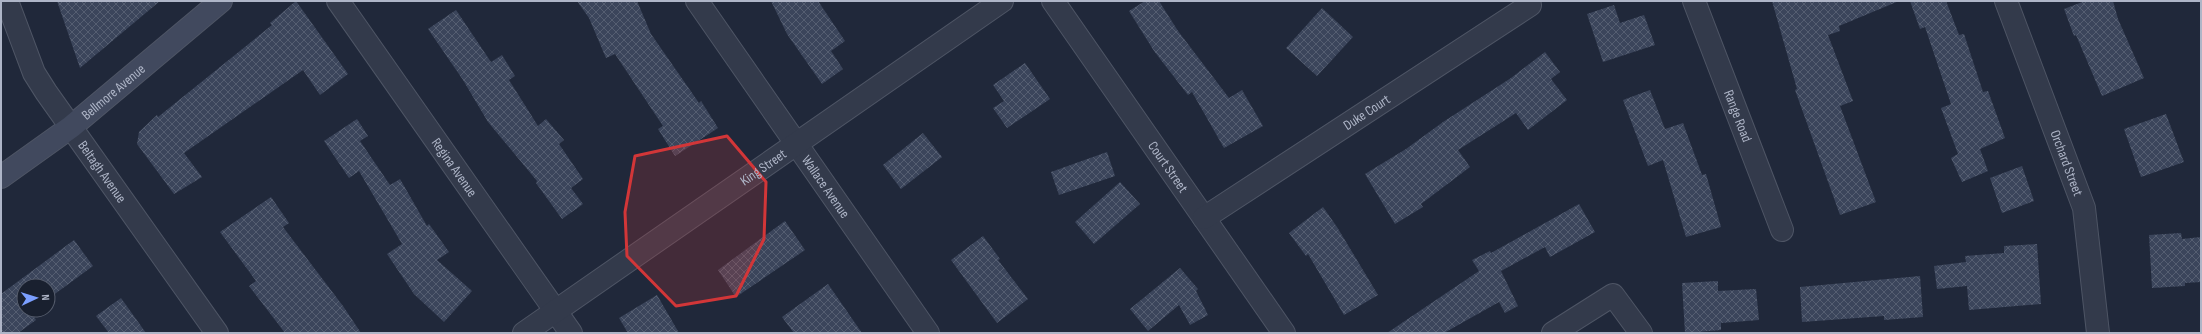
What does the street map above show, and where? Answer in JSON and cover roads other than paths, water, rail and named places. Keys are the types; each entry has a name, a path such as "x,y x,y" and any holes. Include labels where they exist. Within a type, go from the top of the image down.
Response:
{"main road":[{"name":"Bellmore Avenue","path":"1,177 71,127 221,1"}],"street":[{"name":"Beltagh Avenue","path":"7,1 34,73 216,333"},
{"name":"Regina Avenue","path":"338,1 571,333"},
{"name":"Wallace Avenue","path":"697,1 928,333"},
{"name":"King Street","path":"524,333 1002,1"},
{"name":"Court Street","path":"1053,1 1284,333"},
{"name":"Range Road","path":"1694,1 1782,230"},
{"name":"Orchard Street","path":"2006,1 2084,208 2098,333"},
{"name":"Duke Court","path":"1204,218 1530,5"},
{"path":"1553,333 1613,295 1641,333"}]}
